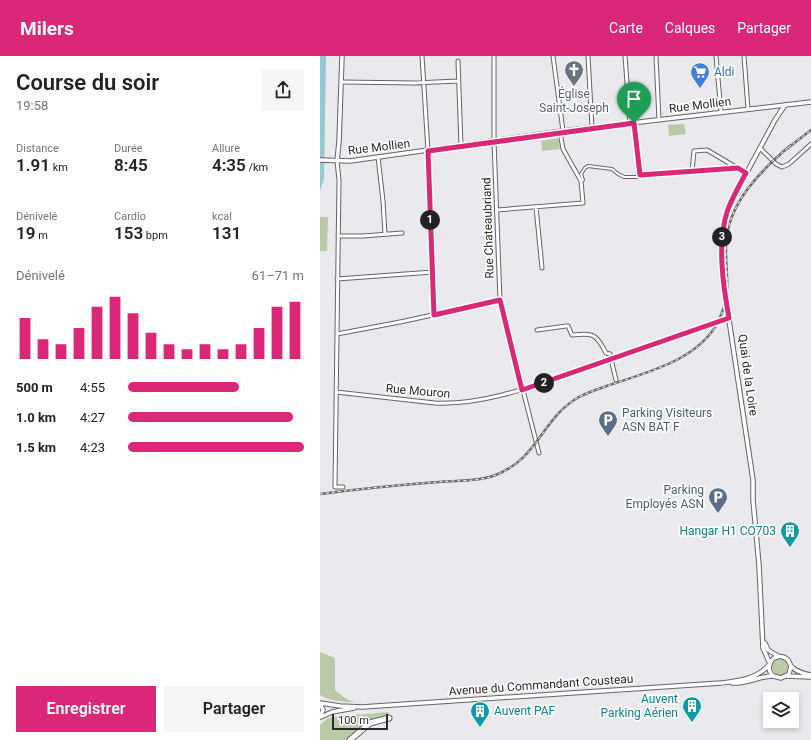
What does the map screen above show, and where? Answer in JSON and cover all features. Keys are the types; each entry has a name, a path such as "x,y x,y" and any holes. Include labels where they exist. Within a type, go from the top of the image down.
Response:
{"highway":[{"path":"350,740 370,723 389,718 370,726 355,740"}],"street":[{"path":"342,56 339,146 337,161 339,176 335,487 342,487"},
{"path":"422,56 428,151 434,315"},
{"name":"Rue Chateaubriand","path":"494,56 494,141 500,300 539,453"},
{"path":"553,56 563,149 581,181"},
{"path":"588,56 592,128"},
{"path":"625,56 632,123 642,175"},
{"path":"656,56 659,120"},
{"path":"716,56 721,112"},
{"path":"744,56 748,109"},
{"path":"458,61 461,146"},
{"path":"342,82 424,83 458,81"},
{"name":"Rue Mollien","path":"320,160 337,161 378,157 592,128 811,102"},
{"name":"Quai de la Loire","path":"770,664 764,650 753,500 753,480 725,288 722,238 724,224 730,204 775,120 785,105"},
{"path":"760,148 776,164 782,167 788,164 811,144"},
{"path":"692,171 694,150 706,150 746,173"},
{"path":"378,157 385,234"},
{"path":"497,210 583,203 581,181 583,180 581,174 588,166 612,169 624,177 643,177 642,175 738,168"},
{"path":"536,207 542,268"},
{"path":"338,236 402,233"},
{"path":"337,279 433,272"},
{"path":"336,334 434,315 500,300"},
{"name":"Rue Mouron","path":"336,392 445,404 470,401 522,390 612,360 729,318"},
{"path":"537,330 568,326 572,335 587,334 599,340 606,353 610,354"},
{"path":"612,360 616,380"},
{"name":"Quai de la Loire","path":"764,638 768,650 778,657"},
{"path":"778,657 787,659 795,670 811,676 786,676 781,678 774,676 770,671 770,664 778,657"},
{"name":"Avenue du Commandant Cousteau","path":"721,683 748,678 763,672 770,664"},
{"path":"786,676 790,671 791,666"},
{"name":"Avenue du Commandant Cousteau","path":"320,717 330,712 362,707 721,683 743,683 768,676 774,676"},
{"path":"320,703 323,710 320,717"},
{"name":"Avenue du Commandant Cousteau","path":"320,703 362,707"}],"green space":[{"path":"684,124 686,134 669,136 668,125"},
{"path":"558,138 560,149 542,151 541,141"},
{"path":"320,217 328,217 327,251 320,251"},
{"path":"320,652 335,658 335,690 345,698 354,702 337,701 320,695"},
{"path":"780,659 786,661 788,667 786,673 780,675 774,673 772,667 774,661"},
{"path":"388,712 389,714 376,719 348,740 320,740 320,725 327,719 332,717"}],"water":[{"path":"320,56 326,56 324,179 320,190"}],"railway":[{"path":"788,148 811,130"},
{"path":"320,494 409,484 473,480 493,476 508,469 520,460 530,450 556,416 566,406 579,397 594,390 652,371 668,364 697,347 709,336 723,311 727,292 726,245 732,216 748,189 768,165 791,145"}],"place":[{"name":"Église Saint-Joseph","path":"574,87"},
{"name":"Aldi","path":"700,89"},
{"name":"Parking Visiteurs ASN BAT F","path":"608,437"},
{"name":"Parking Employés ASN","path":"718,514"},
{"name":"Hangar H1 CO703","path":"790,548"},
{"name":"Auvent Parking Aérien","path":"692,723"},
{"name":"Auvent PAF","path":"480,728"}],"route":[{"path":"634,123 640,175 738,168 746,173 730,204 724,224 722,238 725,288 729,318 612,360 522,390 500,300 434,315 428,151 634,123"}]}
